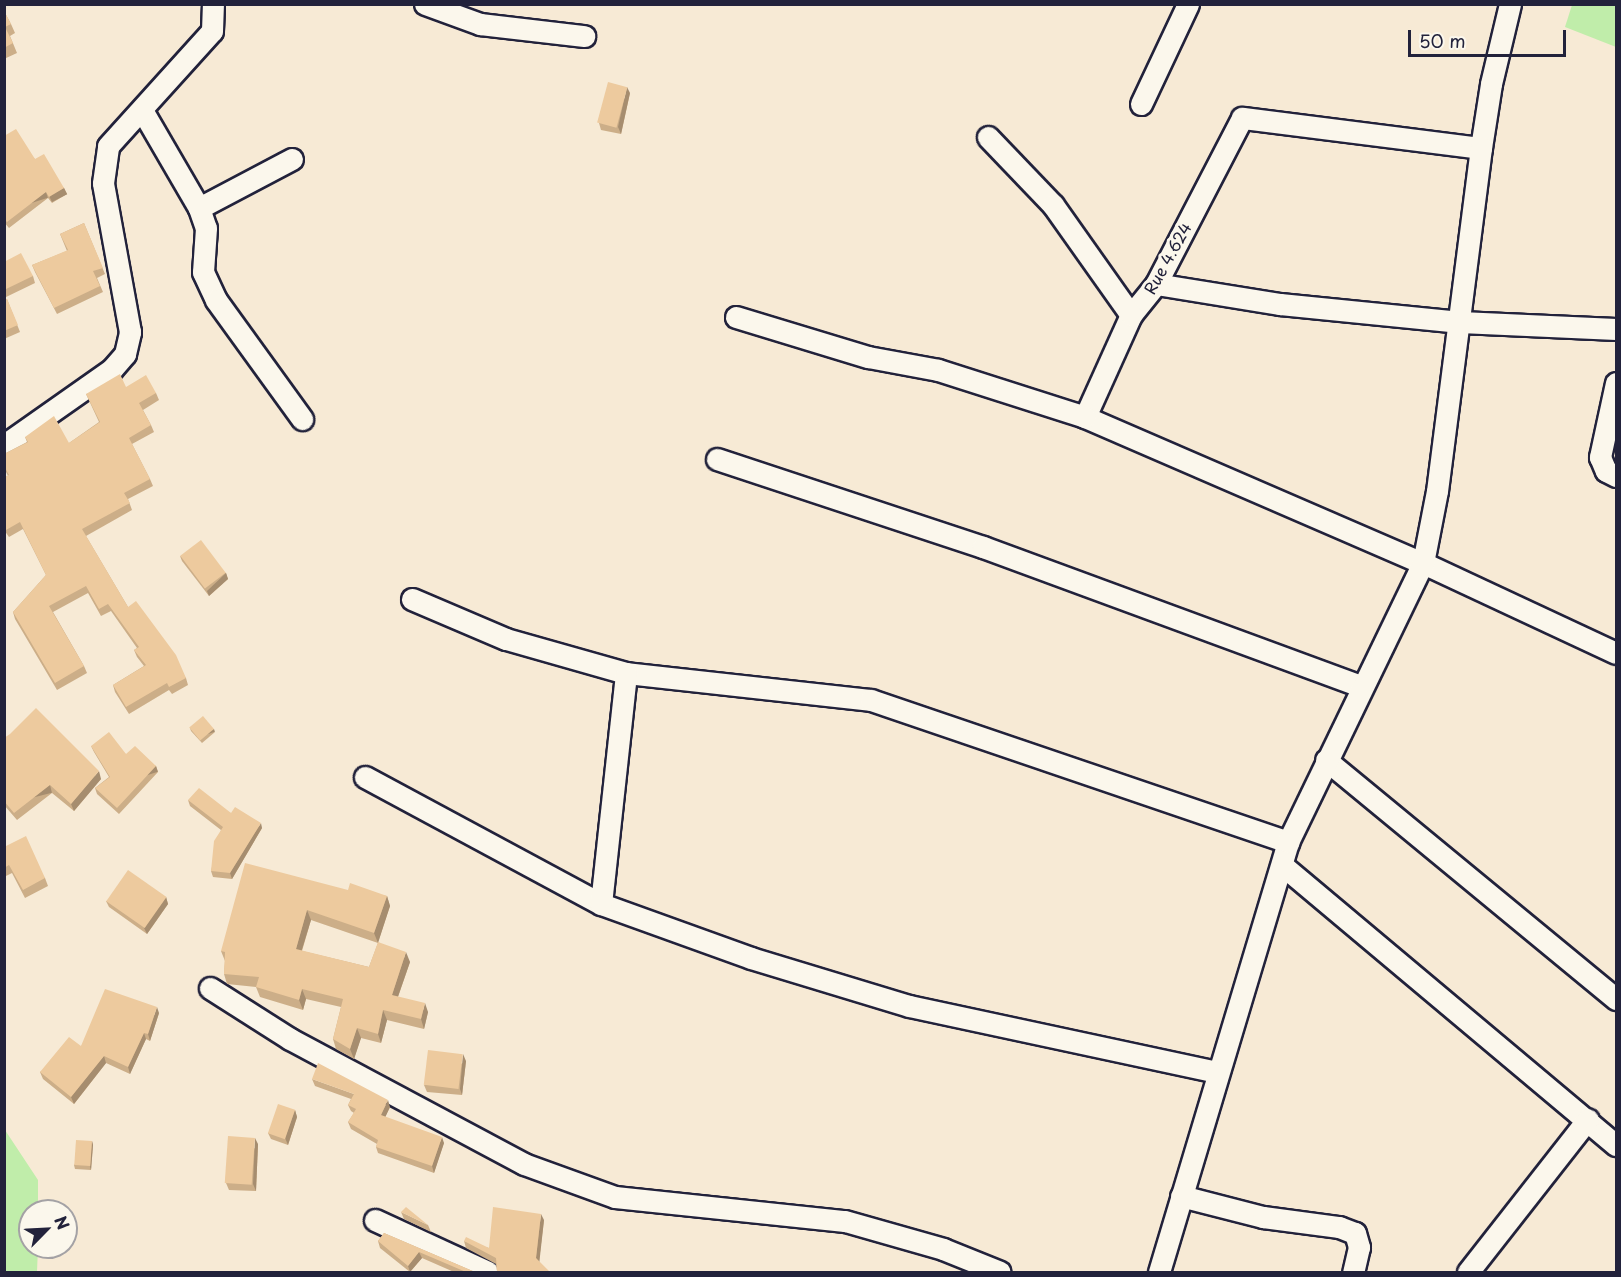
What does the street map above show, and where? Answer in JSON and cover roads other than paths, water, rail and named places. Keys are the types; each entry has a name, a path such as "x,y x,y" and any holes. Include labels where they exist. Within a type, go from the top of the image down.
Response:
{"street":[{"path":"8,435 112,369 124,354 130,332 103,183 108,146 212,31 213,4"},
{"path":"425,4 480,24 584,36"},
{"path":"1141,104 1188,4"},
{"path":"1159,1272 1216,1072 1288,842 1361,686 1423,563 1460,322 1481,148 1491,84 1510,4"},
{"path":"142,110 199,208 206,228 203,272 216,300 302,419"},
{"name":"Rue 4.624","path":"1085,417 1131,315 1156,284 1242,118 1481,148"},
{"path":"988,136 1053,205 1131,315"},
{"path":"199,208 292,159"},
{"path":"1156,284 1280,304 1460,322 1617,329"},
{"path":"736,317 868,357 938,370 1085,417 1423,563 1617,653"},
{"path":"1617,383 1600,457 1606,471 1617,476"},
{"path":"717,459 983,547 1361,686"},
{"path":"412,599 506,639 626,672 871,700 1288,842"},
{"path":"601,904 626,672"},
{"path":"1326,760 1617,999"},
{"path":"365,777 601,904 751,958 909,1006 1216,1072"},
{"path":"1282,865 1617,1145"},
{"path":"210,988 290,1039 524,1164 605,1193 845,1221 943,1249 1000,1272"},
{"path":"1468,1272 1588,1119"},
{"path":"1181,1196 1263,1217 1339,1227 1355,1233 1359,1246 1353,1272"},
{"path":"375,1220 488,1272"}]}
